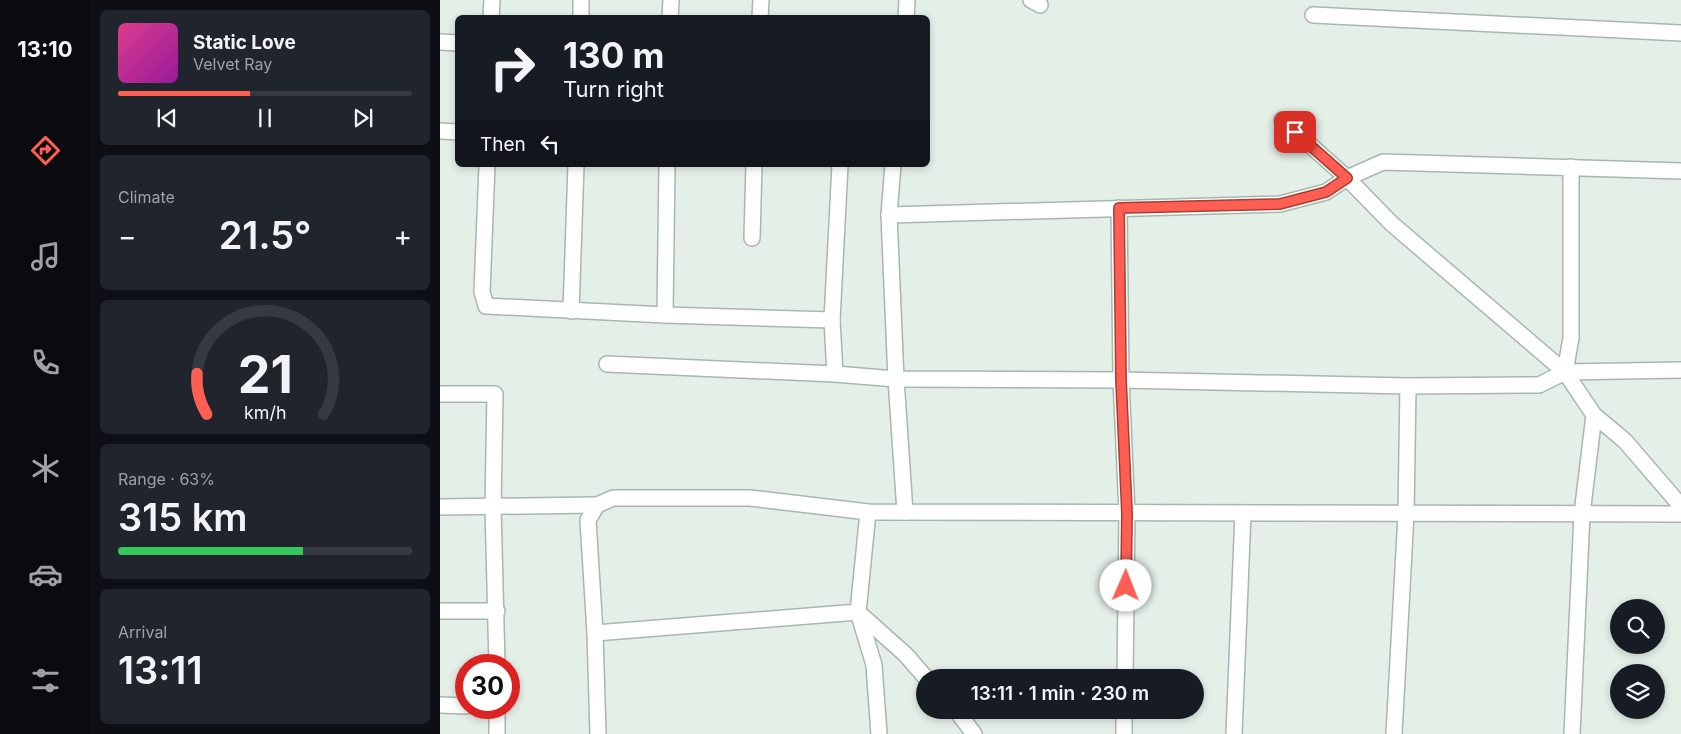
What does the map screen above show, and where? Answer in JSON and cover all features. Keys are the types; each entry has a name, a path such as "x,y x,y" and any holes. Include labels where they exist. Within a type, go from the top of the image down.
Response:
{"street":[{"path":"491,15 492,0"},
{"path":"581,0 581,15"},
{"path":"670,15 672,0"},
{"path":"760,15 761,0"},
{"path":"906,15 907,0"},
{"path":"1313,15 1681,33"},
{"path":"440,42 455,43"},
{"path":"1282,120 1347,178 1392,224 1565,372 1594,416 1625,441 1681,506"},
{"path":"440,132 455,132"},
{"path":"889,215 1280,204 1326,192 1347,178 1383,162 1681,171"},
{"path":"487,167 482,292 486,306 665,315 832,320"},
{"path":"571,311 576,167"},
{"path":"665,315 667,167"},
{"path":"752,238 754,167"},
{"path":"835,374 832,320 840,167"},
{"path":"893,167 889,215 896,379 905,512"},
{"path":"1565,372 1571,338 1571,167"},
{"path":"1119,208 1121,380 1127,513 1125,669"},
{"path":"607,364 835,374 896,379 1121,380 1408,386 1539,385 1565,372 1681,370"},
{"path":"1394,734 1406,514 1408,386"},
{"path":"440,394 495,394 493,507 497,654"},
{"path":"1572,734 1582,514 1594,416"},
{"path":"440,508 597,505 613,498 750,498 868,512 1681,514"},
{"path":"597,505 588,520 595,633 598,734"},
{"path":"868,512 858,612 874,665 879,734"},
{"path":"1234,734 1243,513"},
{"path":"440,611 497,611"},
{"path":"595,633 858,612 906,655 918,669"},
{"path":"440,705 455,706"},
{"path":"497,734 498,719"},
{"path":"963,719 974,734"},
{"path":"1124,719 1124,734"}],"route":[{"path":"1126,586 1127,513 1121,380 1119,208 1280,204 1326,192 1347,178 1295,132"}]}
